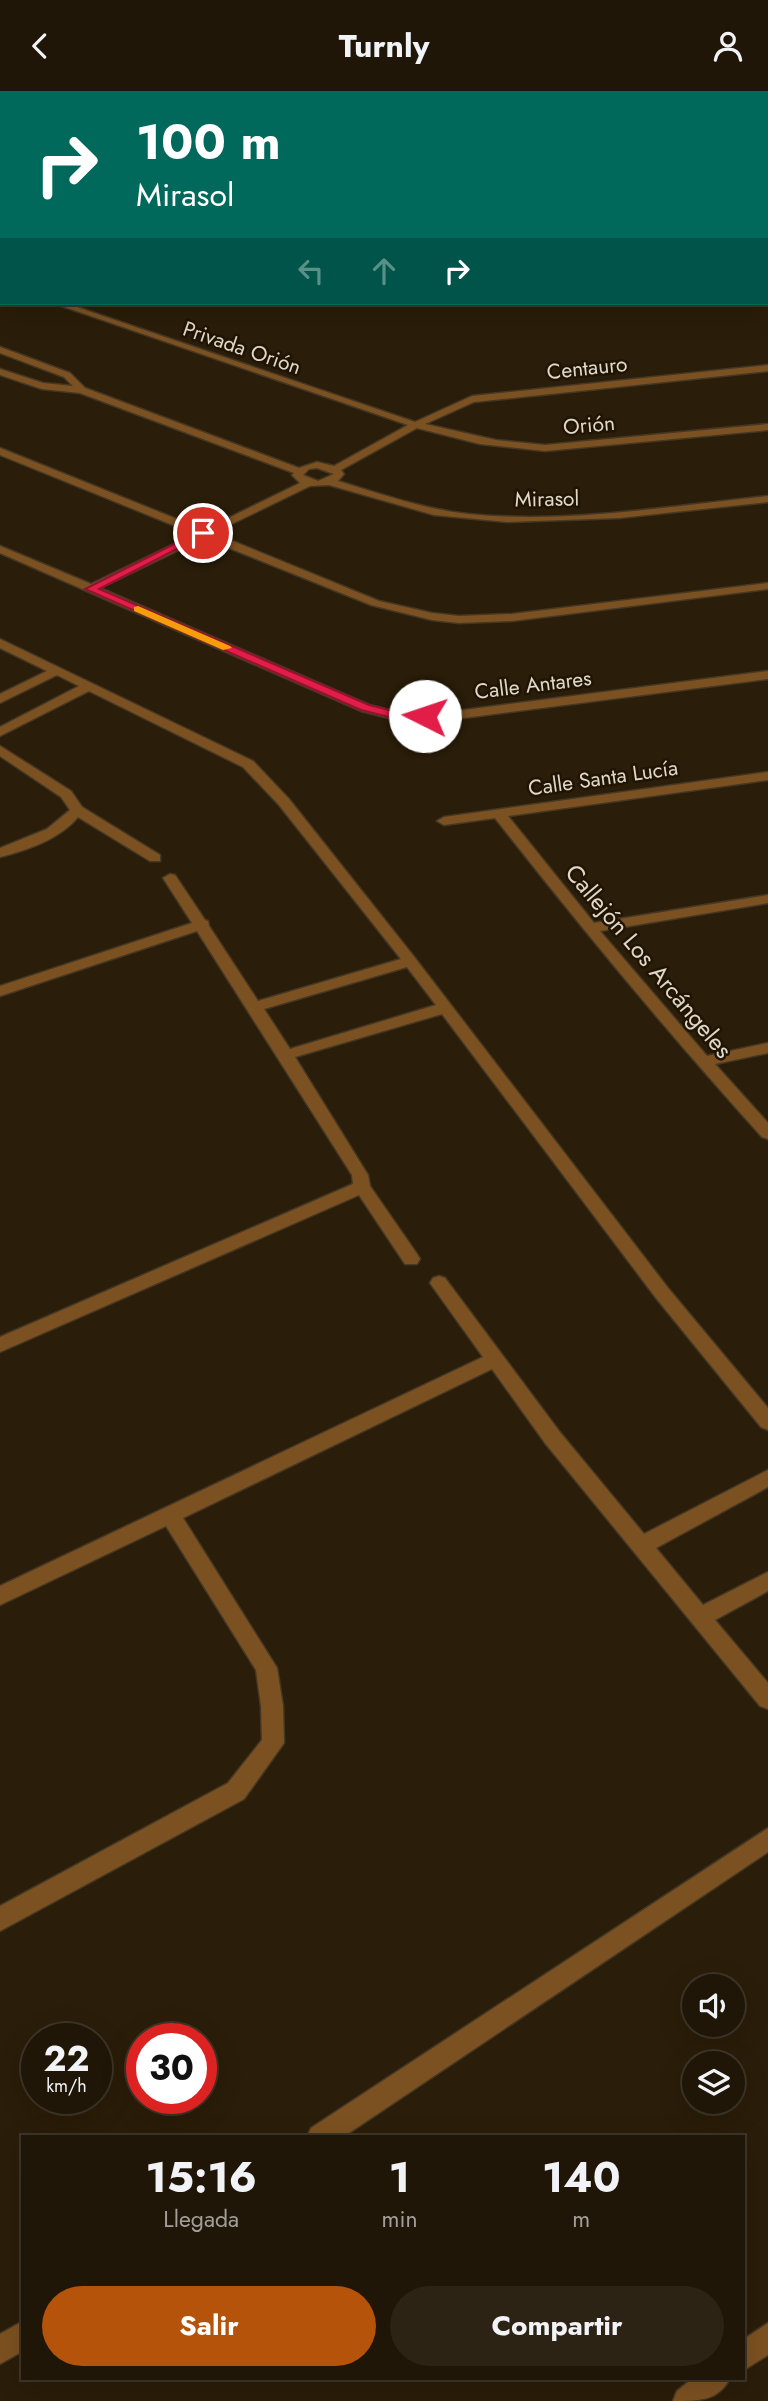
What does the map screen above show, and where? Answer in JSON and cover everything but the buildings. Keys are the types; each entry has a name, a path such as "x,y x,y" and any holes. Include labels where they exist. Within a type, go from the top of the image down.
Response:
{"street":[{"name":"Privada Orión","path":"63,305 416,425"},
{"path":"0,350 67,375 82,390"},
{"name":"Centauro","path":"335,469 416,425 482,397 768,368"},
{"path":"0,372 42,386 82,390 299,471 317,465 335,469 339,474 330,482"},
{"name":"Orión","path":"416,425 476,442 545,448 768,427"},
{"path":"0,451 375,603 411,615 440,620 517,617 768,586"},
{"path":"299,471 297,475 308,483"},
{"name":"Mirasol","path":"308,483 330,482 417,508 468,516 525,520 580,518 768,499"},
{"path":"90,589 308,483"},
{"name":"Calle Antares","path":"0,549 365,708 393,715 456,715 768,675"},
{"path":"0,643 248,764 284,802 410,961 662,1293 768,1422"},
{"path":"0,699 58,670"},
{"path":"0,732 89,685"},
{"path":"0,750 66,795 77,810 155,858"},
{"name":"Calle Santa Lucía","path":"444,821 768,776"},
{"path":"0,853 58,829 68,822 77,810"},
{"name":"Callejón Los Arcángeles","path":"499,814 589,928 702,1062 768,1133"},
{"path":"170,878 203,924 286,1055 360,1175 362,1187 411,1259"},
{"path":"589,928 768,899"},
{"path":"0,991 203,924"},
{"path":"255,1007 410,961"},
{"path":"286,1055 444,1008"},
{"path":"702,1062 768,1048"},
{"path":"0,1345 362,1187"},
{"path":"439,1283 552,1437 768,1699"},
{"path":"0,1596 495,1359"},
{"path":"642,1545 768,1478"},
{"path":"0,1919 236,1791 273,1743 272,1706 266,1668 169,1513"},
{"path":"701,1617 768,1581"},
{"path":"323,2135 768,1839"},
{"path":"0,2350 21,2336"},
{"path":"745,2355 768,2337"},
{"path":"687,2401 713,2380"}],"slow traffic":[{"path":"138,609 227,648"}],"route":[{"path":"203,533 90,589 365,708 393,715 425,716"}]}
